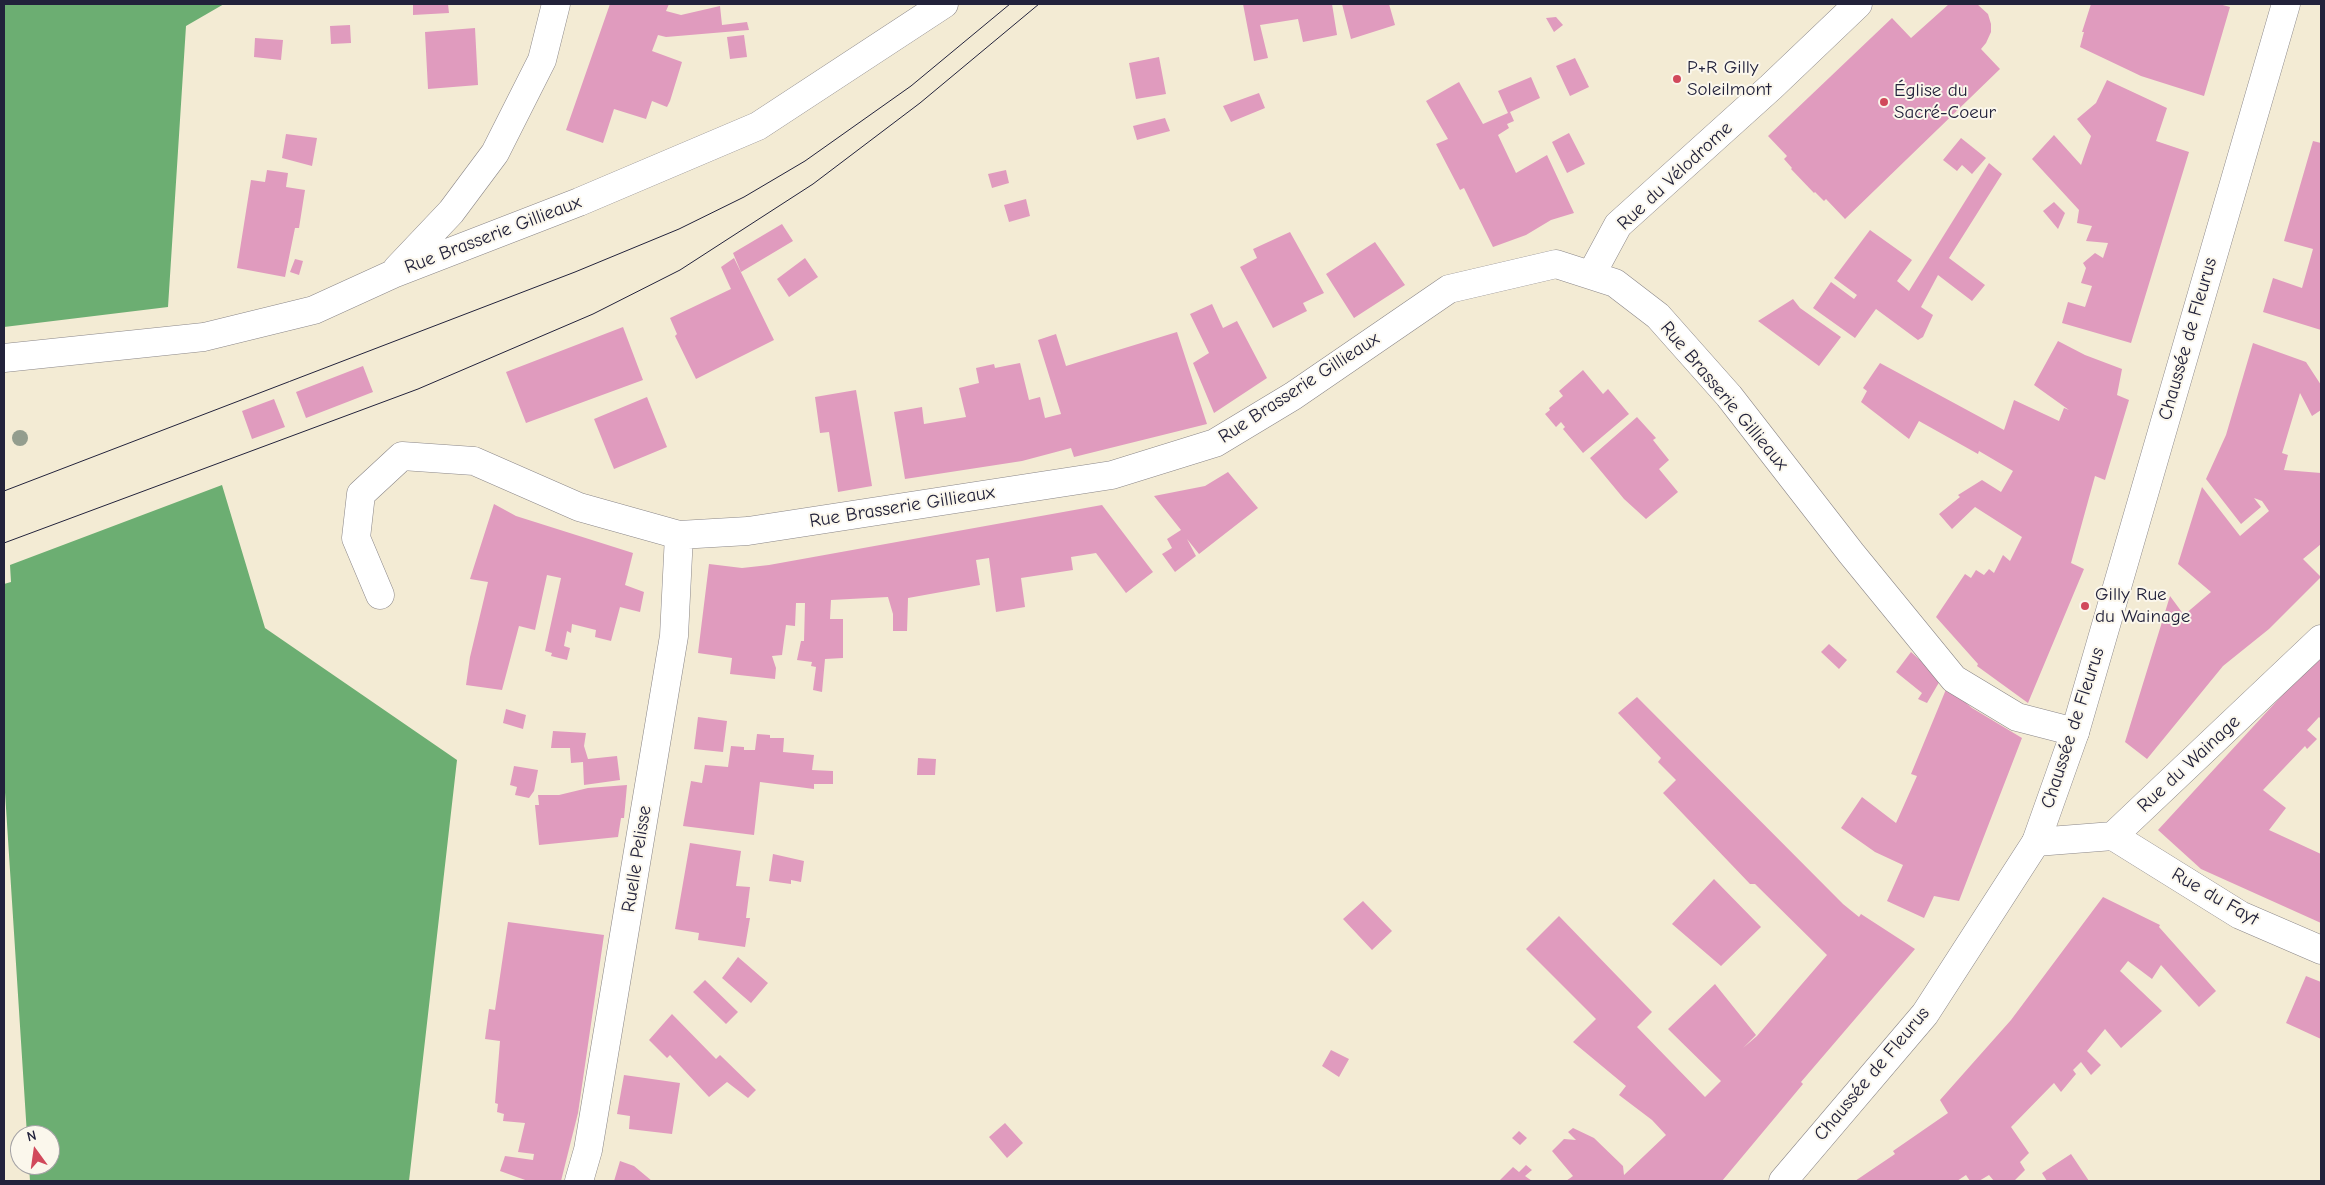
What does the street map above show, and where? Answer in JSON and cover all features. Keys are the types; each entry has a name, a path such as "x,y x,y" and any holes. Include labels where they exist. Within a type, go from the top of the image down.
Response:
{"street":[{"path":"393,274 451,212 495,154 542,60 556,4"},
{"name":"Rue Brasserie Gillieaux","path":"4,358 204,337 314,310 393,274 579,202 758,126 944,4"},
{"name":"Rue du Vélodrome","path":"1592,275 1618,225 1771,87 1858,4"},
{"name":"Chaussée de Fleurus","path":"1783,1181 1924,1014 2036,842 2075,732 2286,4"},
{"name":"Rue Brasserie Gillieaux","path":"380,595 356,538 361,494 402,456 474,461 579,507 679,535 748,531 1112,475 1215,443 1293,396 1449,289 1556,264 1615,283 1658,316 1729,396 1851,553 1954,679 2017,717 2075,732"},
{"name":"Ruelle Pelisse","path":"579,1181 588,1150 674,636 679,535"},
{"name":"Rue du Wainage","path":"2113,836 2321,639"},
{"path":"2036,842 2113,836"},
{"name":"Rue du Fayt","path":"2113,836 2240,915 2321,950"}],"green space":[{"path":"4,4 224,4 186,26 168,307 4,327"},
{"path":"222,485 265,628 457,760 409,1181 30,1181 30,1175 60,1175 60,1125 26,1125 4,777 4,584 11,582 10,565"}],"building":[{"path":"413,4 448,4 449,13 413,15"},
{"path":"610,4 669,4 666,11 681,15 720,6 722,25 747,22 749,30 666,37 658,35 652,51 682,62 667,107 652,101 646,119 614,109 603,143 566,130"},
{"path":"1243,4 1332,4 1337,35 1303,42 1298,19 1260,25 1268,58 1254,61"},
{"path":"1342,4 1389,4 1395,25 1351,39"},
{"name":"Église du Sacré-Coeur","path":"1949,4 1977,4 1988,14 1991,32 1981,49 2000,69 1845,219 1826,199 1824,201 1814,193 1791,169 1784,159 1787,156 1768,136 1892,18 1911,38"},
{"path":"2091,4 2219,4 2230,7 2204,96 2141,76 2080,47 2084,32 2082,32"},
{"path":"1556,17 1563,25 1554,32 1546,18"},
{"path":"350,25 351,43 331,44 330,26"},
{"path":"475,28 478,85 428,89 425,32"},
{"path":"744,35 747,57 730,59 727,37"},
{"path":"255,38 283,40 281,60 254,57"},
{"path":"1159,57 1166,94 1136,99 1129,63"},
{"path":"1575,58 1589,87 1570,96 1556,66"},
{"path":"1531,77 1540,98 1510,112 1514,121 1507,124 1509,128 1498,135 1516,173 1547,155 1574,213 1551,220 1526,235 1493,247 1464,188 1460,190 1436,144 1448,139 1426,101 1459,82 1483,124 1508,113 1498,91"},
{"path":"2107,80 2167,108 2156,141 2189,152 2131,343 2062,323 2068,302 2085,307 2092,286 2081,283 2086,268 2083,263 2095,253 2103,258 2108,243 2086,241 2092,226 2077,223 2079,210 2032,159 2054,135 2081,165 2091,136 2077,119 2096,103"},
{"path":"1259,93 1265,108 1231,122 1223,106"},
{"path":"1165,118 1170,131 1137,140 1133,126"},
{"path":"1569,133 1585,164 1567,173 1552,142"},
{"path":"286,134 317,138 312,166 282,158"},
{"path":"1961,138 1986,158 1972,174 1962,165 1957,171 1943,160"},
{"path":"2313,141 2321,143 2321,330 2263,312 2273,278 2302,288 2313,249 2284,241"},
{"path":"1989,163 2002,174 1949,258 1985,285 1972,301 1938,275 1921,307 1933,315 1923,337 1918,340 1876,309 1855,338 1813,308 1831,282 1854,299 1857,295 1834,278 1870,230 1912,260 1897,281 1909,291"},
{"path":"267,170 288,173 286,187 305,190 299,228 295,228 285,277 237,268 251,180 265,182"},
{"path":"1006,170 1009,183 992,188 988,174"},
{"path":"1026,199 1030,216 1009,222 1004,205"},
{"path":"2054,202 2065,213 2058,229 2043,211"},
{"path":"782,224 793,241 741,272 733,253"},
{"path":"1290,232 1324,293 1303,303 1307,311 1273,328 1240,267 1257,258 1253,249"},
{"path":"1375,242 1405,285 1354,318 1326,274"},
{"path":"734,258 774,340 696,379 675,336 677,334 670,318 731,289 721,267"},
{"path":"805,258 818,277 789,297 777,279"},
{"path":"295,259 303,261 299,275 290,272"},
{"path":"1793,299 1800,308 1841,337 1819,366 1758,321"},
{"path":"1212,304 1223,328 1237,321 1267,378 1214,413 1193,363 1209,353 1190,314"},
{"path":"623,327 643,380 526,423 506,372"},
{"path":"1177,332 1207,424 1074,457 1071,448 1022,461 905,479 894,412 922,407 924,424 966,417 959,388 979,383 976,368 994,364 995,368 1020,363 1029,400 1040,397 1045,418 1061,414 1038,340 1056,334 1066,366"},
{"path":"2058,341 2085,355 2122,369 2117,395 2129,400 2105,480 2095,476 2071,563 2084,569 2028,703 1977,666 1978,664 1936,617 1965,574 1971,578 1976,570 1984,575 1989,569 1994,573 2003,555 2010,561 2022,537 1975,507 1952,529 1939,514 1960,497 1958,495 1982,480 2001,492 2013,471 1979,451 1978,454 1919,421 1909,439 1861,402 1867,391 1863,388 1880,363 2004,430 2014,400 2059,421 2064,408 2069,410 2034,385"},
{"path":"2253,343 2306,362 2321,385 2321,410 2312,416 2300,393 2282,453 2288,455 2284,470 2321,473 2321,544 2303,559 2321,577 2269,629 2223,666 2147,759 2125,742 2170,596 2184,615 2211,592 2178,564 2202,487 2240,536 2269,511 2262,501 2254,498 2261,507 2241,524 2206,479 2226,435"},
{"path":"363,366 373,392 306,418 296,392"},
{"path":"1583,370 1603,394 1608,389 1629,414 1583,453 1563,429 1565,427 1561,422 1556,427 1545,414 1563,396 1559,391"},
{"path":"856,390 872,486 838,492 829,432 820,433 815,397"},
{"path":"647,397 667,447 614,469 594,419"},
{"path":"274,399 285,427 252,439 242,411"},
{"path":"1637,417 1656,438 1653,440 1669,460 1659,469 1678,492 1646,519 1624,499 1590,458"},
{"path":"1228,472 1258,508 1199,554 1187,539 1196,556 1175,572 1162,554 1172,548 1167,539 1181,530 1154,496 1205,486"},
{"path":"494,504 516,516 633,553 625,585 644,592 640,612 620,607 611,641 595,637 596,630 572,624 571,633 567,631 564,646 570,648 567,660 551,656 552,653 545,651 561,578 547,575 535,630 519,626 502,690 466,685 470,657 488,582 470,579"},
{"path":"1102,505 1153,572 1126,593 1096,553 1071,557 1073,570 1021,578 1025,607 996,612 989,558 976,560 980,585 908,598 907,631 893,631 893,614 888,597 831,600 830,619 843,619 843,658 825,659 822,692 813,690 816,667 811,666 812,662 797,660 801,641 804,641 805,603 796,603 795,626 786,625 782,655 772,656 776,668 775,679 730,674 732,658 698,653 709,564 742,568 769,565"},
{"path":"1829,644 1847,660 1839,669 1821,652"},
{"path":"1911,652 1941,679 1927,703 1918,699 1922,693 1896,672"},
{"path":"2321,653 2321,719 2319,717 2307,730 2317,739 2307,749 2305,746 2263,790 2286,808 2269,830 2321,854 2321,923 2201,869 2158,830"},
{"path":"1947,687 1972,708 2022,738 1959,901 1934,896 1924,918 1887,901 1903,865 1875,852 1841,828 1862,797 1896,823 1917,776 1911,774"},
{"path":"1637,697 1843,904 1859,917 1861,914 1915,949 1801,1082 1803,1084 1722,1181 1566,1181 1573,1176 1552,1151 1564,1139 1576,1140 1568,1132 1573,1128 1594,1138 1623,1166 1624,1175 1666,1135 1652,1120 1619,1095 1626,1086 1573,1042 1596,1019 1526,949 1559,916 1652,1012 1637,1027 1705,1097 1721,1081 1668,1029 1715,984 1756,1035 1743,1048 1757,1036 1827,955 1755,884 1750,884 1663,793 1676,780 1658,762 1661,758 1618,713"},
{"path":"506,709 526,715 523,729 503,723"},
{"path":"698,717 727,721 723,752 694,749"},
{"path":"553,731 586,733 584,746 588,759 617,756 620,780 584,785 583,762 571,763 570,748 551,748"},
{"path":"757,734 770,735 770,738 784,738 783,752 814,755 812,770 833,771 833,784 814,784 814,789 760,782 754,835 683,826 691,781 702,783 705,765 728,767 731,746 744,747 744,750 755,750"},
{"path":"918,758 936,759 935,775 917,775"},
{"path":"514,766 538,770 534,791 529,798 515,795 517,787 510,785"},
{"path":"627,785 624,818 621,818 618,837 539,845 535,805 539,805 538,795 559,795 588,788"},
{"path":"690,843 741,851 736,886 750,887 746,918 750,918 745,947 698,940 699,933 675,929"},
{"path":"773,854 804,861 801,882 791,880 791,884 769,881"},
{"path":"1714,879 1761,927 1721,966 1672,924"},
{"path":"2103,897 2160,925 2159,927 2216,991 2199,1007 2161,965 2152,979 2128,961 2120,971 2162,1011 2121,1048 2105,1029 2087,1051 2101,1065 2091,1075 2081,1062 2073,1070 2076,1074 2061,1092 2054,1083 2011,1127 2029,1153 2020,1162 2025,1170 2014,1181 1994,1181 1989,1175 1979,1181 1970,1181 1966,1175 1957,1181 1855,1181 1895,1154 1893,1151 1948,1113 1940,1100 2011,1020"},
{"path":"1363,901 1392,931 1372,950 1343,919"},
{"path":"508,922 604,935 578,1113 561,1181 528,1181 500,1171 505,1156 533,1160 534,1154 518,1152 525,1123 503,1121 504,1114 497,1112 498,1104 495,1103 500,1041 485,1039 489,1009 495,1010"},
{"path":"738,957 768,983 751,1003 722,978"},
{"path":"2306,976 2321,982 2321,1039 2286,1023"},
{"path":"705,980 738,1012 726,1024 693,992"},
{"path":"672,1014 716,1059 720,1055 756,1090 748,1098 727,1082 709,1097 670,1055 667,1058 649,1040"},
{"path":"1331,1050 1349,1059 1339,1077 1322,1066"},
{"path":"624,1075 680,1083 672,1134 629,1129 630,1116 617,1114"},
{"path":"1005,1123 1023,1143 1007,1158 989,1137"},
{"path":"1519,1131 1527,1138 1520,1145 1512,1138"},
{"path":"2071,1154 2089,1181 2047,1181 2042,1173"},
{"path":"620,1161 634,1166 652,1181 614,1181"},
{"path":"1526,1165 1532,1170 1525,1176 1532,1181 1499,1181 1513,1167 1519,1172"}],"tram line":[{"path":"4,491 575,272 679,229 744,197 805,161 911,86 1010,4"},
{"path":"4,543 418,389 593,314 680,270 813,184 920,103 1039,4"}],"place":[{"name":"P+R Gilly Soleilmont","path":"1677,79"},
{"name":"Église du Sacré-Coeur","path":"1884,102"},
{"name":"Gilly Rue du Wainage","path":"2085,606"}]}
